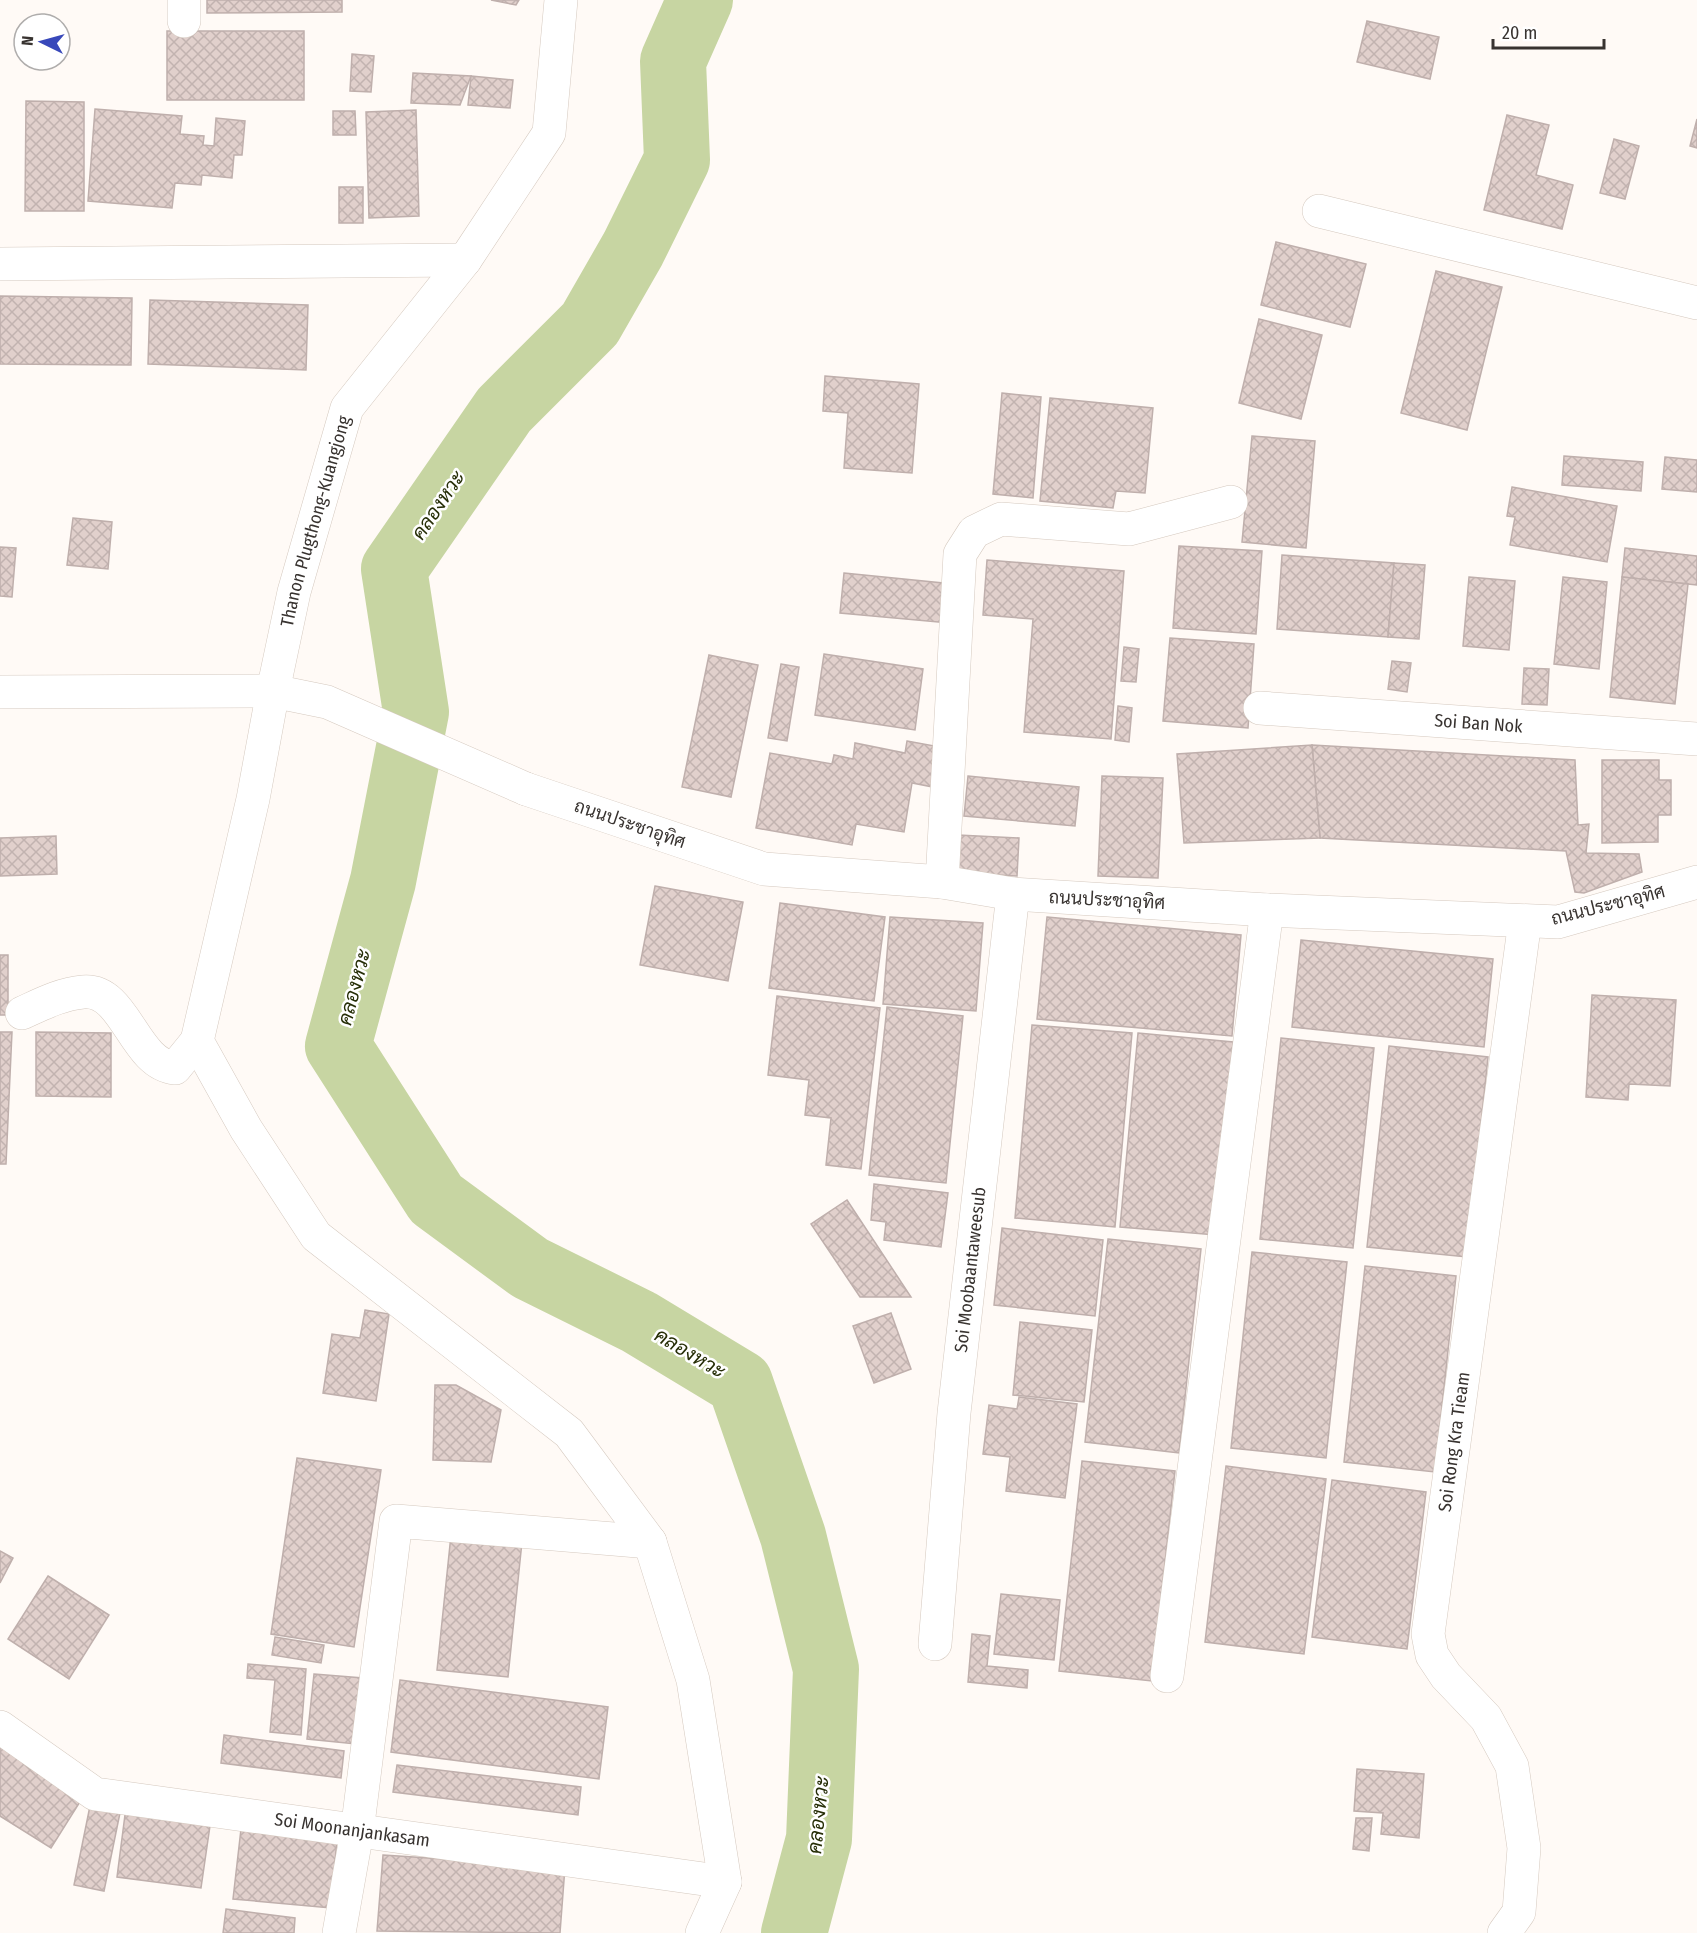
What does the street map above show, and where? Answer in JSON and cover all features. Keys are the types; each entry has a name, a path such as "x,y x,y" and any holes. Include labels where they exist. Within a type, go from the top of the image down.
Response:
{"street":[{"name":"Thanon Plugthong-Kuangjong","path":"197,1041 253,799 294,592 347,408 465,260 549,133 561,0"},
{"path":"1319,211 1697,303"},
{"path":"0,264 465,260"},
{"path":"942,882 960,554 974,532 1001,519 1129,529 1231,502"},
{"path":"0,692 273,691"},
{"name":"ถนนประชาอุทิศ","path":"273,691 327,702 526,789 764,869 942,882 1013,894 1267,910 1558,922 1697,882"},
{"name":"Soi Ban Nok","path":"1260,708 1697,739"},
{"name":"Soi Moobaantaweesub","path":"935,1644 954,1413 1013,894"},
{"path":"1167,1676 1267,910"},
{"name":"Soi Rong Kra Tieam","path":"1504,1933 1519,1912 1524,1848 1512,1766 1486,1718 1446,1676 1432,1655 1428,1634 1525,921"},
{"path":"22,1013 57,998 85,992 111,1002 153,1059 164,1066 175,1068 197,1041 246,1129 316,1236 569,1433 650,1542 693,1680 725,1882 702,1933"},
{"path":"339,1933 357,1832 396,1521 650,1542"},
{"name":"Soi Moonanjankasam","path":"0,1727 95,1794 725,1882"}],"building":[{"path":"207,0 342,0 342,12 207,13"},
{"path":"491,0 519,0 516,5"},
{"path":"1367,21 1439,37 1430,79 1357,62"},
{"path":"167,31 304,31 304,100 167,100"},
{"path":"352,54 374,56 371,92 350,91"},
{"path":"413,73 471,76 460,105 411,103"},
{"path":"471,76 513,80 510,108 468,105"},
{"path":"26,101 84,102 84,211 25,211"},
{"path":"95,109 182,116 180,134 204,136 203,145 214,146 216,118 245,121 242,155 234,155 232,178 202,175 201,185 175,183 172,208 88,201"},
{"path":"416,110 419,216 369,218 366,112"},
{"path":"333,111 355,111 356,135 333,135"},
{"path":"1507,115 1549,125 1536,175 1573,185 1562,229 1484,210"},
{"path":"1697,119 1697,148 1690,146"},
{"path":"1614,139 1639,146 1625,199 1600,193"},
{"path":"339,187 363,187 363,223 339,223"},
{"path":"1276,242 1366,264 1350,327 1261,305"},
{"path":"1436,271 1502,287 1467,430 1401,413"},
{"path":"0,296 132,298 131,365 0,364"},
{"path":"150,300 308,305 306,370 148,364"},
{"path":"1259,319 1322,335 1301,419 1239,403"},
{"path":"825,376 919,384 912,473 844,468 848,413 823,411"},
{"path":"1002,393 1041,397 1033,498 993,494"},
{"path":"1050,398 1153,408 1145,493 1116,491 1113,508 1040,501"},
{"path":"1252,436 1315,441 1306,548 1242,542"},
{"path":"1564,456 1643,462 1641,491 1562,485"},
{"path":"1665,457 1697,460 1697,492 1662,489"},
{"path":"1512,487 1617,506 1607,562 1510,545 1515,517 1507,516"},
{"path":"73,518 112,522 108,569 67,565"},
{"path":"1179,546 1262,551 1256,634 1173,628"},
{"path":"0,547 16,548 12,597 0,596"},
{"path":"1625,548 1697,556 1697,585 1622,577"},
{"path":"1282,555 1394,563 1388,637 1277,629"},
{"path":"987,560 1124,571 1111,739 1024,732 1033,619 983,615"},
{"path":"1394,563 1425,565 1419,639 1388,637"},
{"path":"844,573 953,584 949,623 840,613"},
{"path":"1469,577 1515,581 1509,650 1463,646"},
{"path":"1563,577 1607,582 1599,669 1554,664"},
{"path":"1622,577 1688,584 1675,704 1610,697"},
{"path":"1170,638 1254,644 1248,728 1163,721"},
{"path":"1124,647 1139,649 1136,682 1121,681"},
{"path":"824,654 923,669 915,730 815,715"},
{"path":"709,655 758,665 731,797 682,787"},
{"path":"1392,661 1411,663 1407,692 1388,689"},
{"path":"781,664 799,667 787,741 768,738"},
{"path":"1524,668 1549,669 1547,705 1522,704"},
{"path":"1118,706 1132,708 1129,742 1115,740"},
{"path":"907,741 940,747 933,787 912,783 904,832 856,824 852,845 756,828 770,753 832,764 834,755 853,759 855,743 905,753"},
{"path":"1312,745 1575,760 1578,825 1589,824 1586,853 1639,854 1642,872 1584,893 1575,892 1566,851 1320,838"},
{"path":"1312,745 1320,838 1184,843 1177,754"},
{"path":"1602,760 1659,760 1659,780 1671,780 1671,815 1658,815 1658,842 1602,843"},
{"path":"968,776 1079,787 1075,826 964,816"},
{"path":"1102,776 1163,778 1158,878 1098,876"},
{"path":"958,835 1019,838 1017,876 957,873"},
{"path":"56,836 57,874 0,876 0,838"},
{"path":"655,886 743,902 728,981 640,965"},
{"path":"780,903 885,917 874,1001 769,988"},
{"path":"890,917 983,923 976,1011 883,1004"},
{"path":"1047,917 1241,935 1232,1036 1037,1019"},
{"path":"1301,940 1493,959 1484,1047 1292,1027"},
{"path":"0,955 8,955 8,1015 0,1015"},
{"path":"1592,995 1676,1000 1670,1086 1629,1084 1628,1100 1586,1097"},
{"path":"777,996 880,1008 861,1169 826,1165 831,1118 805,1115 809,1080 768,1075"},
{"path":"887,1007 963,1016 946,1183 869,1175"},
{"path":"1032,1025 1132,1033 1115,1227 1015,1218"},
{"path":"0,1032 12,1032 6,1164 0,1164"},
{"path":"36,1032 111,1033 111,1097 36,1096"},
{"path":"1138,1033 1233,1042 1216,1235 1120,1227"},
{"path":"1281,1038 1374,1048 1353,1248 1260,1239"},
{"path":"1389,1046 1488,1057 1467,1257 1367,1247"},
{"path":"874,1184 948,1193 941,1247 884,1240 886,1222 871,1220"},
{"path":"847,1200 911,1297 860,1297 811,1224"},
{"path":"1002,1228 1103,1240 1095,1316 994,1305"},
{"path":"1108,1239 1201,1249 1179,1453 1085,1442"},
{"path":"1252,1252 1347,1262 1326,1458 1231,1448"},
{"path":"1365,1266 1456,1276 1435,1472 1344,1462"},
{"path":"365,1310 389,1314 376,1401 323,1393 332,1334 360,1338"},
{"path":"891,1313 911,1369 874,1383 853,1326"},
{"path":"1020,1322 1092,1330 1084,1402 1013,1395"},
{"path":"435,1385 456,1385 501,1410 491,1462 433,1460"},
{"path":"1019,1397 1077,1404 1065,1498 1006,1491 1010,1457 983,1454 989,1405 1017,1409"},
{"path":"297,1458 381,1470 354,1647 271,1634"},
{"path":"1082,1461 1175,1471 1152,1681 1059,1671"},
{"path":"1226,1466 1326,1479 1304,1654 1205,1642"},
{"path":"1332,1480 1426,1492 1407,1649 1312,1637"},
{"path":"451,1535 522,1542 508,1677 437,1670"},
{"path":"0,1551 13,1558 0,1583"},
{"path":"48,1576 109,1615 69,1679 8,1639"},
{"path":"1001,1594 1060,1600 1054,1660 994,1654"},
{"path":"972,1634 990,1636 987,1666 1028,1670 1027,1688 968,1682"},
{"path":"275,1637 324,1645 321,1663 272,1655"},
{"path":"248,1664 306,1669 301,1735 270,1732 275,1680 247,1678"},
{"path":"314,1674 363,1678 356,1744 307,1739"},
{"path":"400,1680 608,1707 599,1779 391,1752"},
{"path":"224,1735 344,1751 341,1778 221,1763"},
{"path":"0,1744 83,1797 51,1848 0,1816"},
{"path":"397,1765 581,1787 578,1815 393,1792"},
{"path":"1357,1769 1424,1774 1419,1838 1381,1834 1383,1813 1354,1811"},
{"path":"91,1801 121,1808 104,1891 74,1885"},
{"path":"126,1807 211,1819 201,1888 117,1877"},
{"path":"1356,1818 1372,1818 1369,1851 1353,1849"},
{"path":"241,1829 337,1839 331,1908 233,1899"},
{"path":"383,1855 565,1867 560,1933 377,1931"},
{"path":"226,1909 295,1918 294,1933 223,1933"}],"waterway":[{"name":"คลองหวะ","path":"700,0 673,61 677,160 633,249 590,324 504,410 394,569 416,712 383,881 338,1046 436,1199 530,1268 639,1322 740,1383 793,1536 826,1669 819,1839 794,1933"}]}
